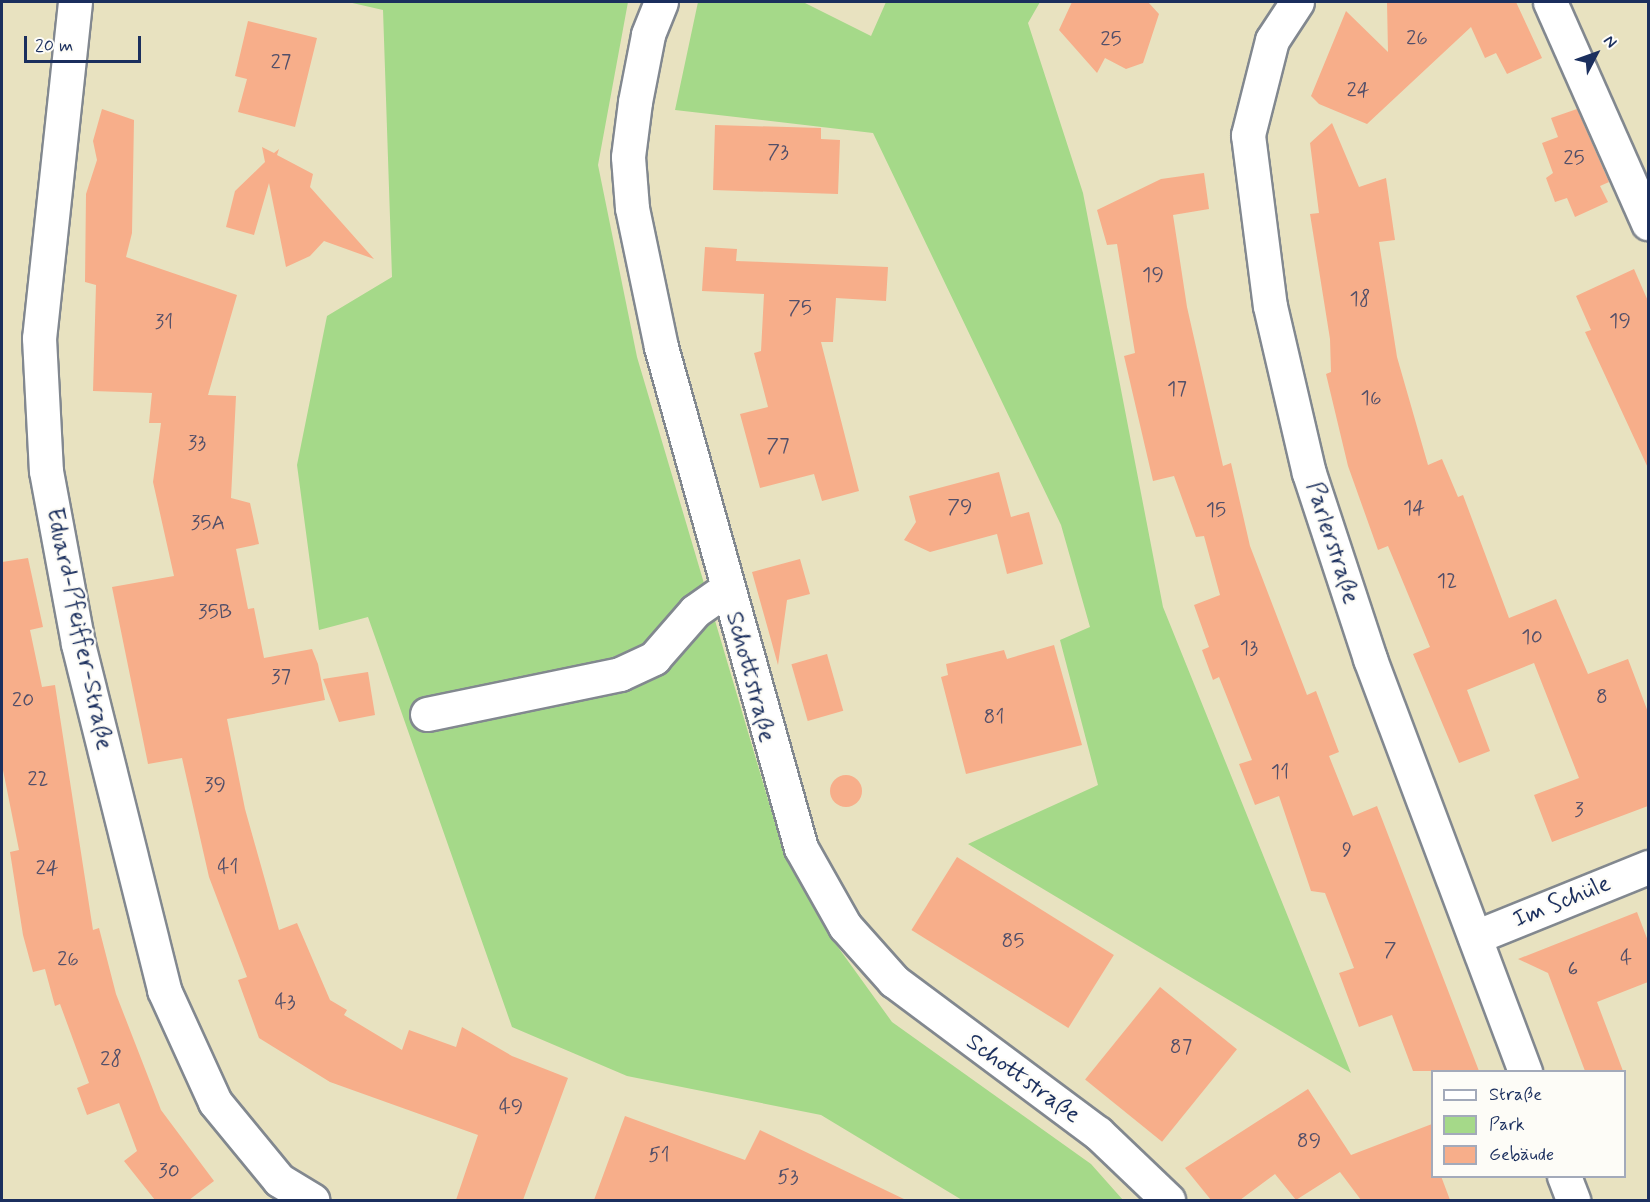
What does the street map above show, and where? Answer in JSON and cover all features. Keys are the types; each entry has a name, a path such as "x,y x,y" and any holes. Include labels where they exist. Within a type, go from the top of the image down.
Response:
{"street":[{"name":"Eduard-Pfeiffer-Straße","path":"75,2 39,338 46,471 76,632 164,990 215,1102 279,1180 312,1200"},
{"name":"Schottstraße","path":"660,2 635,102 628,157 632,208 661,347 783,798 801,848 845,926 903,989 1098,1133 1168,1200"},
{"name":"Parlerstraße","path":"1297,2 1272,40 1248,135 1270,306 1320,506 1370,659 1525,1070"},
{"path":"1550,2 1648,223"},
{"path":"427,714 620,674 654,658 695,610 727,590"},
{"name":"Im Schüle","path":"1475,937 1648,867"},
{"path":"1565,1178 1573,1200"}],"green space":[{"path":"348,2 628,2 598,165 637,357 785,857 835,943 892,1022 1091,1164 1123,1200 962,1200 821,1115 627,1076 512,1027 368,617 319,630 297,465 327,316 392,277 383,10"},
{"path":"698,2 803,2 871,36 886,2 1040,2 1028,23 1083,193 1163,607 1351,1073 968,844 1098,785 1060,640 1090,627 1061,525 873,133 675,110"}],"building":[{"path":"1072,2 1148,2 1159,14 1143,63 1126,69 1105,58 1097,73 1059,30"},
{"path":"1387,2 1516,2 1542,58 1507,74 1496,53 1485,58 1471,27 1367,124 1319,104 1311,96 1346,11 1388,52"},
{"path":"248,21 317,38 295,127 238,112 247,79 235,76"},
{"path":"102,109 134,120 132,233 126,257 237,295 208,395 236,396 231,498 250,503 259,544 236,549 248,609 254,608 264,658 312,649 318,664 325,700 227,719 245,809 279,930 297,923 330,1000 347,1010 344,1015 402,1050 409,1030 456,1047 462,1027 512,1056 568,1078 523,1200 456,1200 478,1135 330,1082 259,1038 238,980 247,977 209,877 182,758 148,764 112,587 174,576 153,482 161,423 149,423 152,393 93,391 96,285 85,282 86,194 97,160 93,141"},
{"path":"1577,109 1609,182 1600,186 1608,202 1575,217 1567,198 1555,202 1546,178 1553,173 1542,143 1558,137 1551,118"},
{"path":"1332,123 1359,187 1386,178 1395,240 1379,242 1397,357 1428,465 1442,459 1458,497 1463,495 1509,618 1556,599 1588,674 1628,659 1648,712 1648,806 1552,842 1534,795 1579,778 1534,663 1467,690 1490,751 1459,763 1413,654 1430,647 1388,546 1378,550 1348,466 1326,374 1331,372 1330,339 1310,214 1319,213 1310,143"},
{"path":"715,125 821,128 821,139 840,140 838,194 713,190"},
{"path":"262,147 274,153 279,149 277,155 313,174 310,187 374,259 324,241 310,256 286,267 269,183 254,235 226,227 235,191 265,162"},
{"path":"1204,173 1209,209 1173,215 1187,307 1223,466 1231,463 1250,546 1307,695 1316,691 1339,752 1329,756 1353,816 1377,806 1479,1070 1413,1071 1392,1015 1359,1027 1339,973 1354,968 1325,893 1311,891 1279,796 1255,805 1239,764 1252,760 1219,677 1213,680 1202,650 1209,647 1194,605 1220,595 1204,536 1196,537 1174,476 1153,481 1124,356 1135,353 1117,244 1107,245 1097,210 1161,179"},
{"path":"705,247 737,249 736,261 888,267 886,301 836,298 833,342 821,342 859,491 822,501 814,474 760,488 740,414 768,407 754,353 761,351 764,294 702,291"},
{"path":"1634,269 1648,301 1648,468 1585,332 1591,330 1576,296"},
{"path":"999,472 1011,517 1029,512 1043,564 1007,574 997,534 930,552 904,540 916,522 909,496"},
{"path":"28,558 43,627 30,630 42,687 55,685 93,930 99,928 116,994 161,1110 214,1181 189,1200 155,1200 124,1161 137,1151 119,1103 87,1115 77,1088 89,1083 60,1004 55,1006 45,969 33,972 23,935 10,852 19,850 2,765 2,562"},
{"path":"800,559 810,594 787,600 778,665 752,572"},
{"path":"1054,645 1082,745 966,774 941,677 948,675 946,664 1004,650 1007,659"},
{"path":"827,654 843,711 808,721 791,664"},
{"path":"368,672 375,715 339,722 323,679"},
{"path":"846,775 857,780 862,791 857,802 846,807 835,802 830,791 835,780"},
{"path":"957,857 1114,955 1068,1028 911,930"},
{"path":"1637,912 1648,941 1648,982 1597,1002 1623,1070 1585,1070 1548,973 1518,959"},
{"path":"1160,987 1237,1049 1162,1142 1085,1079"},
{"path":"1308,1089 1351,1155 1431,1124 1431,1178 1442,1178 1450,1200 1361,1200 1340,1172 1296,1200 1275,1174 1240,1200 1211,1200 1185,1168"},
{"path":"625,1116 745,1160 760,1130 906,1200 594,1200"}]}
